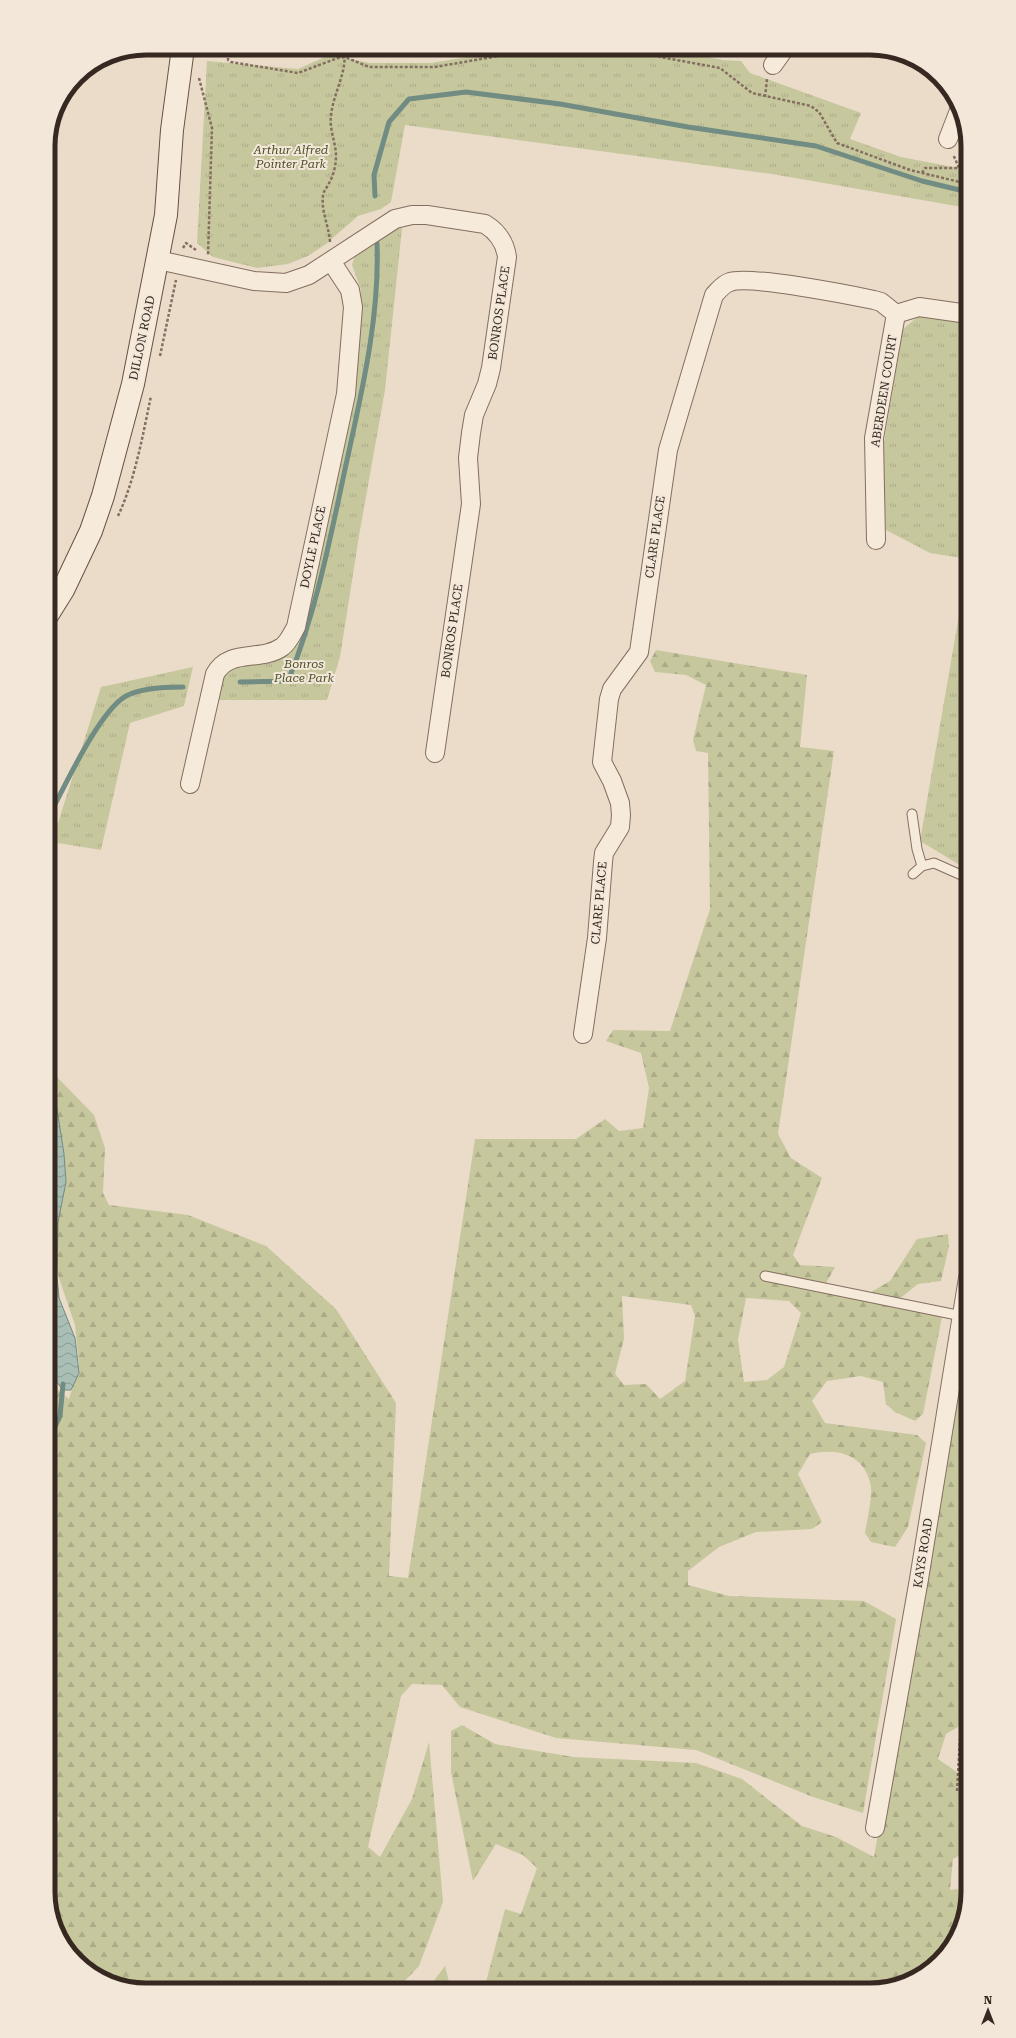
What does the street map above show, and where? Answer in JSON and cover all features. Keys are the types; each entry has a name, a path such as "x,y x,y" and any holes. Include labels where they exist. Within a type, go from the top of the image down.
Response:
{"main road":[{"name":"DILLON ROAD","path":"55,603 63,590 91,531 103,496 133,384 166,215 172,130 182,55"}],"street":[{"path":"773,65 780,55"},
{"path":"948,139 956,117"},
{"name":"BONROS PLACE","path":"158,260 181,263 254,281 286,283 301,279 395,219 412,215 427,215 485,224 498,234 506,249 507,257 490,376 474,415 471,433 468,458 471,504 435,753"},
{"name":"DOYLE PLACE","path":"190,784 215,674 218,668 232,658 272,652 282,647 296,627 346,394 353,306 350,290 331,261"},
{"name":"CLARE PLACE","path":"583,1034 596,938 602,862 604,853 620,827 621,815 620,802 612,781 602,762 609,699 612,689 639,652 668,450 714,296 722,286 731,281 760,281 874,300 881,302 896,314"},
{"path":"896,314 919,307 961,313"},
{"name":"ABERDEEN COURT","path":"876,540 874,438 896,314"},
{"name":"KAYS ROAD","path":"875,1828 919,1579 961,1322"}],"lane":[{"path":"912,814 917,849 922,866"},
{"path":"913,874 922,866 934,863 961,875"},
{"path":"765,1276 961,1316"}],"path":[{"path":"227,55 228,60 231,62 298,72 331,60 345,57 369,67 435,67 512,55"},
{"path":"657,55 660,57 720,68 752,93 811,106 819,112 837,142 922,173 961,182"},
{"path":"331,261 328,255 329,236 323,206 323,195 332,176 336,162 336,147 330,119 333,100 340,87 345,57"},
{"path":"181,263 184,244 186,243 203,255 208,255 212,128 196,70"},
{"path":"922,173 925,168 958,168 948,139"},
{"path":"957,1791 961,1738"}],"green space":[{"name":"Arthur Alfred Pointer Park","path":"329,55 370,63 431,63 479,55 697,55 723,60 741,61 750,73 861,113 850,139 901,157 961,169 961,207 772,174 405,125 391,202 381,209 358,216 326,244 308,256 288,264 257,268 213,257 197,243 207,61 298,69"},
{"name":"Bonros Place Park","path":"403,219 385,390 359,536 340,657 327,700 215,700 224,669 288,647 351,390 361,290 352,265 356,251"},
{"path":"921,314 961,320 961,558 930,553 886,530 882,454 903,329"},
{"path":"961,604 961,866 920,841"},
{"path":"656,650 807,675 800,747 834,751 778,1134 791,1158 822,1178 793,1255 800,1265 835,1267 824,1287 859,1299 890,1281 917,1239 948,1234 949,1246 941,1281 918,1284 898,1300 935,1308 942,1317 923,1414 915,1421 895,1412 886,1404 883,1382 861,1376 827,1381 812,1401 825,1423 917,1435 926,1443 908,1527 895,1547 871,1542 865,1533 870,1504 871,1487 868,1476 863,1467 849,1456 840,1453 820,1452 810,1454 798,1474 822,1522 812,1529 756,1532 719,1547 688,1571 688,1585 729,1596 864,1601 896,1619 863,1813 813,1797 696,1750 556,1738 460,1707 442,1685 412,1684 401,1696 368,1847 380,1857 412,1799 429,1742 443,1902 419,1966 403,1983 140,1983 116,1978 106,1974 90,1964 74,1948 67,1938 60,1922 55,1892 55,1827 60,1818 55,1814 55,1388 69,1399 79,1365 75,1325 55,1266 55,1075 94,1115 105,1148 103,1193 109,1205 188,1215 266,1246 336,1309 396,1403 389,1576 408,1578 475,1139 576,1139 605,1119 619,1131 643,1128 649,1088 641,1053 606,1041 613,1030 670,1031 710,909 708,753 696,751 693,740 706,685 686,675 655,672 650,661","holes":["622,1296 691,1305 695,1316 685,1381 660,1399 646,1384 624,1385 615,1374 624,1339","746,1298 789,1301 801,1313 784,1367 767,1380 744,1382 738,1340"]},
{"path":"193,667 184,706 130,723 101,850 55,842 55,833 101,687"},
{"path":"961,1349 961,1725 946,1734 938,1759 961,1775 961,1855 953,1859 950,1890 961,1889 961,1898 956,1922 952,1932 942,1948 926,1964 916,1971 900,1978 870,1983 486,1983 505,1909 521,1914 537,1868 523,1855 496,1844 473,1881 451,1772 451,1731 462,1725 495,1744 574,1757 696,1763 742,1779 802,1826 836,1837 874,1857"},
{"path":"445,1966 449,1983 432,1983"}],"water":[{"path":"55,1096 64,1154 66,1182 58,1222 57,1276 59,1298 75,1338 79,1373 71,1390 63,1390 55,1380"}],"waterway":[{"path":"375,196 374,175 389,122 409,99 466,92 560,104 688,127 816,146 922,181 961,190"},
{"path":"240,682 288,681 306,631 327,553 368,359 375,301 377,243"},
{"path":"55,805 83,751 105,717 116,704 126,696 139,691 183,687"},
{"path":"55,1427 60,1416 63,1384"}]}
